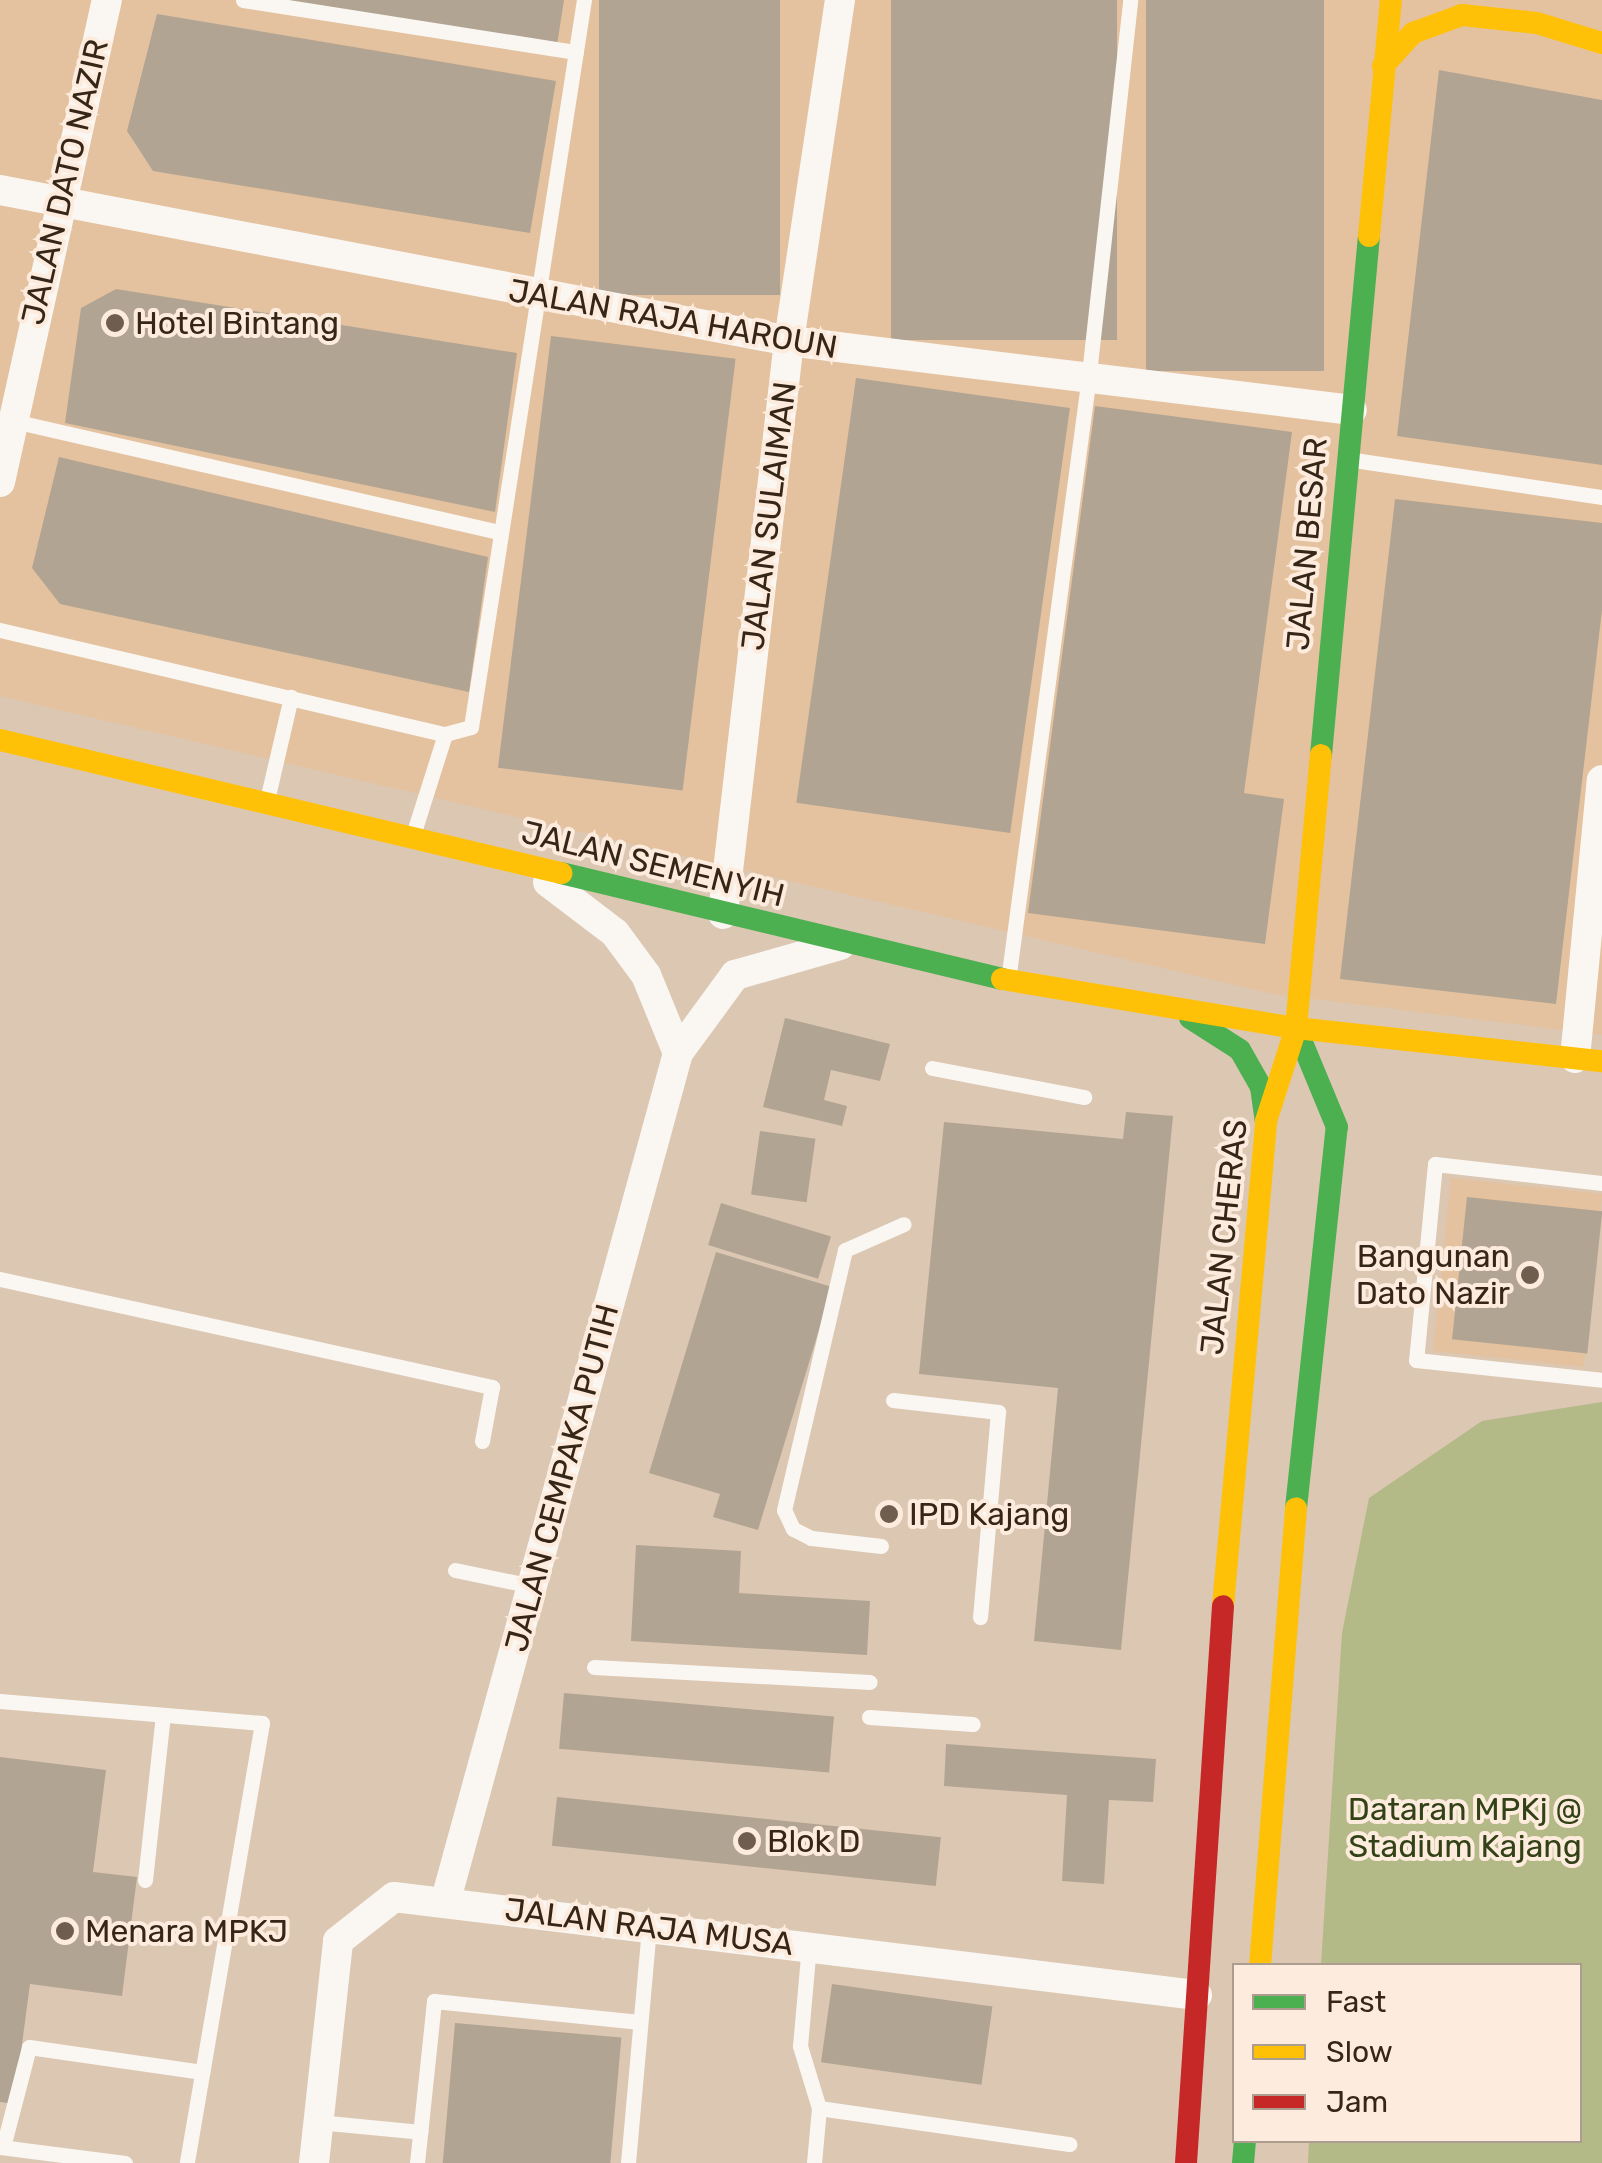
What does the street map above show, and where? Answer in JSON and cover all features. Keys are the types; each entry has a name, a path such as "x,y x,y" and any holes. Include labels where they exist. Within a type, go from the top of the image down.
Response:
{"main road":[{"name":"JALAN BESAR","path":"1296,1028 1391,0"},
{"path":"1514,0 1536,23"},
{"path":"1383,66 1412,33 1442,18 1536,23 1602,43"},
{"name":"JALAN SEMENYIH","path":"0,740 843,944 1008,980 1180,1012 1296,1028 1588,1059"},
{"path":"1180,1012 1240,1050 1260,1087 1266,1121"},
{"path":"1260,1963 1285,1609 1337,1127 1296,1028"},
{"name":"JALAN CHERAS","path":"1186,2163 1216,1686 1266,1121 1296,1028"}],"street":[{"name":"JALAN DATO NAZIR","path":"0,482 6,419 108,0"},
{"name":"JALAN SULAIMAN","path":"723,914 789,340 840,0"},
{"name":"JALAN RAJA HAROUN","path":"0,190 534,295 789,340 1088,382 1352,410"},
{"path":"1588,1059 1602,780"},
{"path":"525,867 588,907 615,933 646,975 678,1054"},
{"name":"JALAN CEMPAKA PUTIH","path":"445,1903 678,1054 735,975 843,944"},
{"name":"JALAN RAJA MUSA","path":"314,2163 338,1942 394,1897 808,1945 1197,1996"}],"lane":[{"path":"243,0 576,52"},
{"path":"0,630 445,734 471,727 534,295 584,0"},
{"path":"1008,980 1088,382 1130,0"},
{"path":"6,419 500,532"},
{"path":"1348,459 1602,496"},
{"path":"266,804 291,697"},
{"path":"412,839 445,734"},
{"path":"932,1068 1084,1097"},
{"path":"1602,1184 1435,1164 1416,1360 1602,1380"},
{"path":"881,1546 812,1538 793,1529 784,1510 845,1250 904,1224"},
{"path":"0,1278 492,1387 482,1442"},
{"path":"894,1400 998,1412 980,1617"},
{"path":"455,1570 532,1586"},
{"path":"594,1667 870,1682"},
{"path":"0,1701 262,1724 187,2163"},
{"path":"145,1880 163,1714"},
{"path":"868,1717 972,1724"},
{"path":"628,2163 649,1927"},
{"path":"808,1945 800,2046 819,2108 814,2163"},
{"path":"418,2163 434,2001 640,2022"},
{"path":"125,2163 2,2147 28,2047 202,2072"},
{"path":"819,2108 1069,2144"},
{"path":"318,2122 420,2132"}],"shaded area":[{"path":"0,0 1602,0 1602,1035 1273,994 0,696"},
{"name":"Bangunan Dato Nazir","path":"1451,1178 1602,1194 1584,1367 1433,1351"}],"green space":[{"name":"Dataran MPKj @ Stadium Kajang","path":"1602,1402 1602,2163 1308,2163 1309,2143 1582,2143 1582,1963 1321,1963 1342,1633 1369,1498 1482,1421"}],"building":[{"path":"277,0 564,0 557,45"},
{"path":"599,0 780,0 780,295 599,295"},
{"path":"891,0 1117,0 1117,340 891,340"},
{"path":"1146,0 1324,0 1324,371 1146,371"},
{"path":"157,14 556,81 530,233 153,171 127,131"},
{"path":"1439,70 1602,100 1602,465 1397,436"},
{"path":"116,289 517,353 495,512 65,423 81,308"},
{"path":"551,336 736,359 683,790 498,768"},
{"path":"856,378 1070,408 1010,833 796,803"},
{"path":"1095,406 1292,432 1244,793 1284,799 1265,944 1028,913"},
{"path":"59,457 488,557 469,692 60,604 32,568"},
{"path":"1395,499 1602,523 1602,610 1556,1004 1340,979"},
{"path":"785,1018 890,1044 880,1081 831,1070 824,1100 847,1106 842,1126 763,1107"},
{"path":"1126,1112 1173,1116 1121,1650 1034,1641 1058,1388 919,1374 944,1122 1123,1139"},
{"path":"760,1131 815,1139 807,1202 751,1194"},
{"name":"Bangunan Dato Nazir","path":"1467,1197 1602,1211 1587,1353 1452,1339"},
{"path":"721,1203 831,1237 818,1279 708,1245"},
{"path":"716,1252 832,1287 758,1530 713,1517 720,1494 649,1473"},
{"path":"636,1545 741,1551 739,1593 870,1601 867,1655 631,1641"},
{"path":"564,1693 834,1717 829,1772 559,1749"},
{"path":"946,1744 1156,1759 1153,1802 1109,1800 1104,1884 1062,1881 1067,1795 944,1786"},
{"name":"Menara MPKJ","path":"0,1757 106,1770 93,1872 137,1877 122,1996 30,1984 14,2104 0,2102"},
{"name":"Blok D","path":"557,1797 941,1837 936,1886 552,1846"},
{"path":"832,1984 992,2007 981,2085 821,2062"},
{"path":"455,2023 621,2038 610,2163 443,2163"}],"traffic: fast":[{"path":"1321,755 1369,236"},
{"path":"561,873 1002,979"},
{"path":"1190,1018 1240,1050 1261,1087 1266,1121"},
{"path":"1296,1028 1337,1127 1296,1508"},
{"path":"1243,2163 1245,2143"}],"traffic: slow":[{"path":"1369,236 1391,0"},
{"path":"1383,66 1413,33 1462,15 1537,23 1602,43"},
{"path":"0,740 561,873"},
{"path":"1223,1606 1266,1121 1296,1028 1321,755"},
{"path":"1002,979 1296,1028 1602,1061"},
{"path":"1260,1963 1296,1508"}],"traffic: jam":[{"path":"1186,2163 1223,1606"}],"place":[{"name":"Hotel Bintang","path":"115,323"},
{"name":"Bangunan Dato Nazir","path":"1530,1275"},
{"name":"IPD Kajang","path":"889,1514"},
{"name":"Blok D","path":"747,1841"},
{"name":"Menara MPKJ","path":"65,1931"}]}
